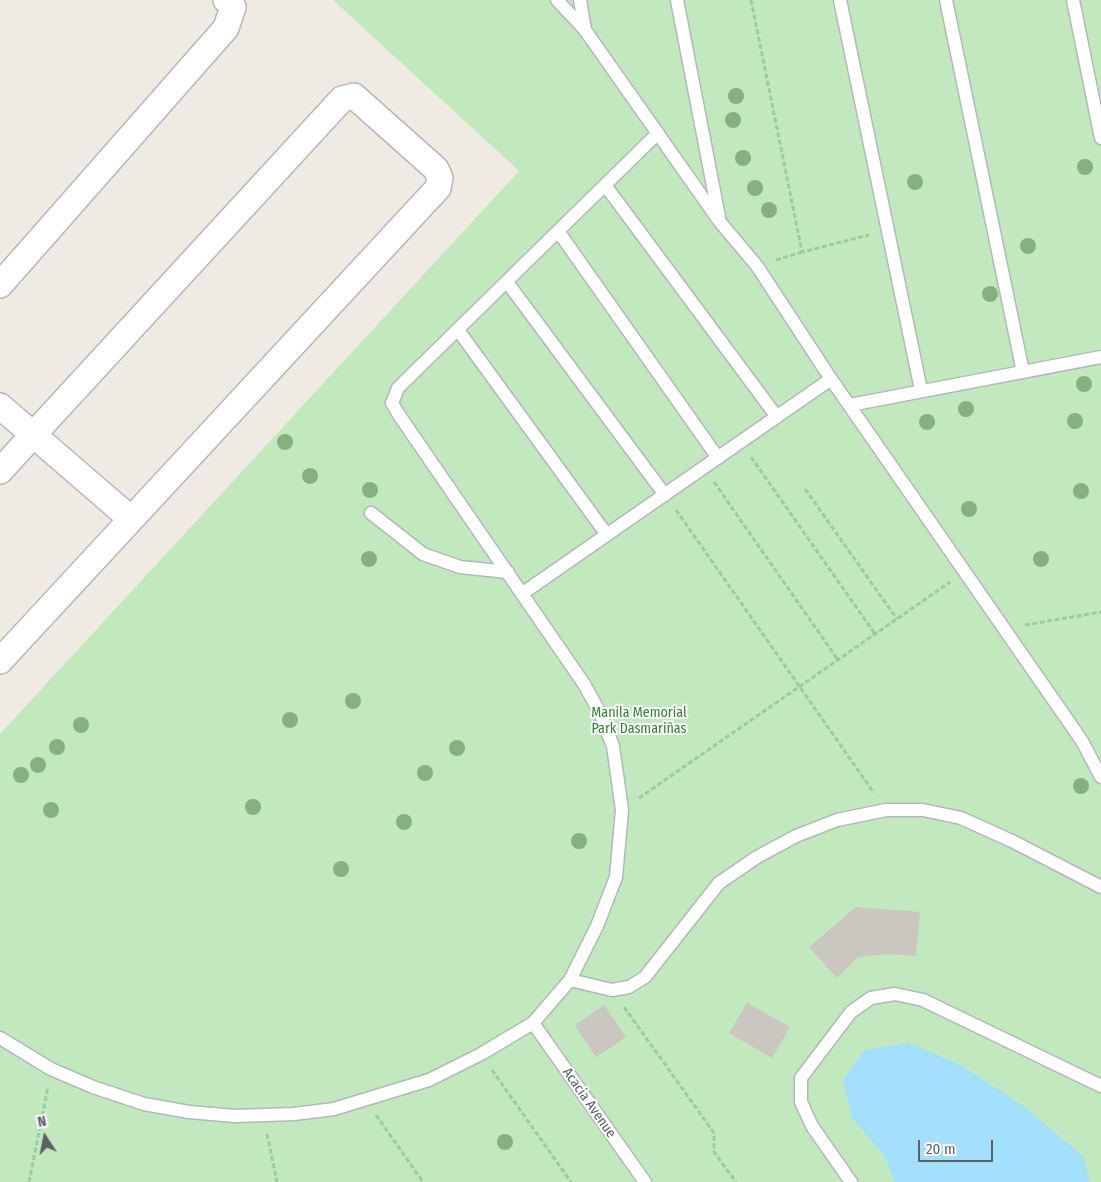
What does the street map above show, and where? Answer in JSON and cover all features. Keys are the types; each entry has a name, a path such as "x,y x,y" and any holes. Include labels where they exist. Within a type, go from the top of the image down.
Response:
{"street":[{"path":"0,285 226,28 233,7 226,0"},
{"path":"0,471 342,99 354,96 436,169 440,178 438,188 0,661"},
{"path":"0,406 131,519"}],"lane":[{"path":"557,0 585,30 720,222 757,266 831,379 1082,741 1101,777"},
{"path":"580,0 585,30"},
{"path":"677,0 720,222"},
{"path":"840,0 921,390"},
{"path":"946,0 1023,372"},
{"path":"1073,0 1101,138"},
{"path":"0,1038 51,1069 93,1087 144,1104 189,1112 235,1116 264,1116 334,1109 366,1101 429,1080 481,1054 533,1023 570,980 597,926 616,877 622,810 613,746 600,713 584,684 399,415 392,402 398,388 658,133"},
{"path":"605,185 776,418"},
{"path":"558,231 718,458"},
{"path":"507,282 666,495"},
{"path":"458,330 607,535"},
{"path":"850,405 1101,357"},
{"path":"523,594 831,379"},
{"path":"371,513 423,554 460,567 508,572"},
{"path":"570,980 612,990 629,987 645,977 719,883 757,856 796,836 837,820 886,810 923,810 961,818 1014,842 1101,887"},
{"path":"850,1182 812,1126 801,1102 801,1078 851,1012 871,998 895,994 923,1000 1101,1086"},
{"name":"Acacia Avenue","path":"533,1023 645,1182"}],"path":[{"path":"752,0 802,252"},
{"path":"757,266 802,252 887,231"},
{"path":"740,442 875,634"},
{"path":"704,468 838,660"},
{"path":"805,489 896,619"},
{"path":"666,495 886,810"},
{"path":"622,810 966,572"},
{"path":"1005,628 1101,612"},
{"path":"612,990 714,1133 714,1152 736,1182"},
{"path":"481,1054 571,1182"},
{"path":"29,1182 51,1069"},
{"path":"366,1101 423,1182"},
{"path":"264,1116 277,1182"}],"green space":[{"name":"Manila Memorial Park Dasmariñas","path":"333,0 1101,0 1101,1182 0,1182 0,734 519,171"}],"water":[{"path":"909,1043 959,1064 1022,1105 1083,1156 1090,1182 895,1182 884,1155 852,1118 843,1080 864,1050"}],"building":[{"path":"856,907 920,912 916,956 888,954 858,957 837,978 809,947"},
{"path":"747,1003 790,1027 772,1058 729,1033"},
{"path":"604,1005 626,1037 596,1057 575,1025"}]}
